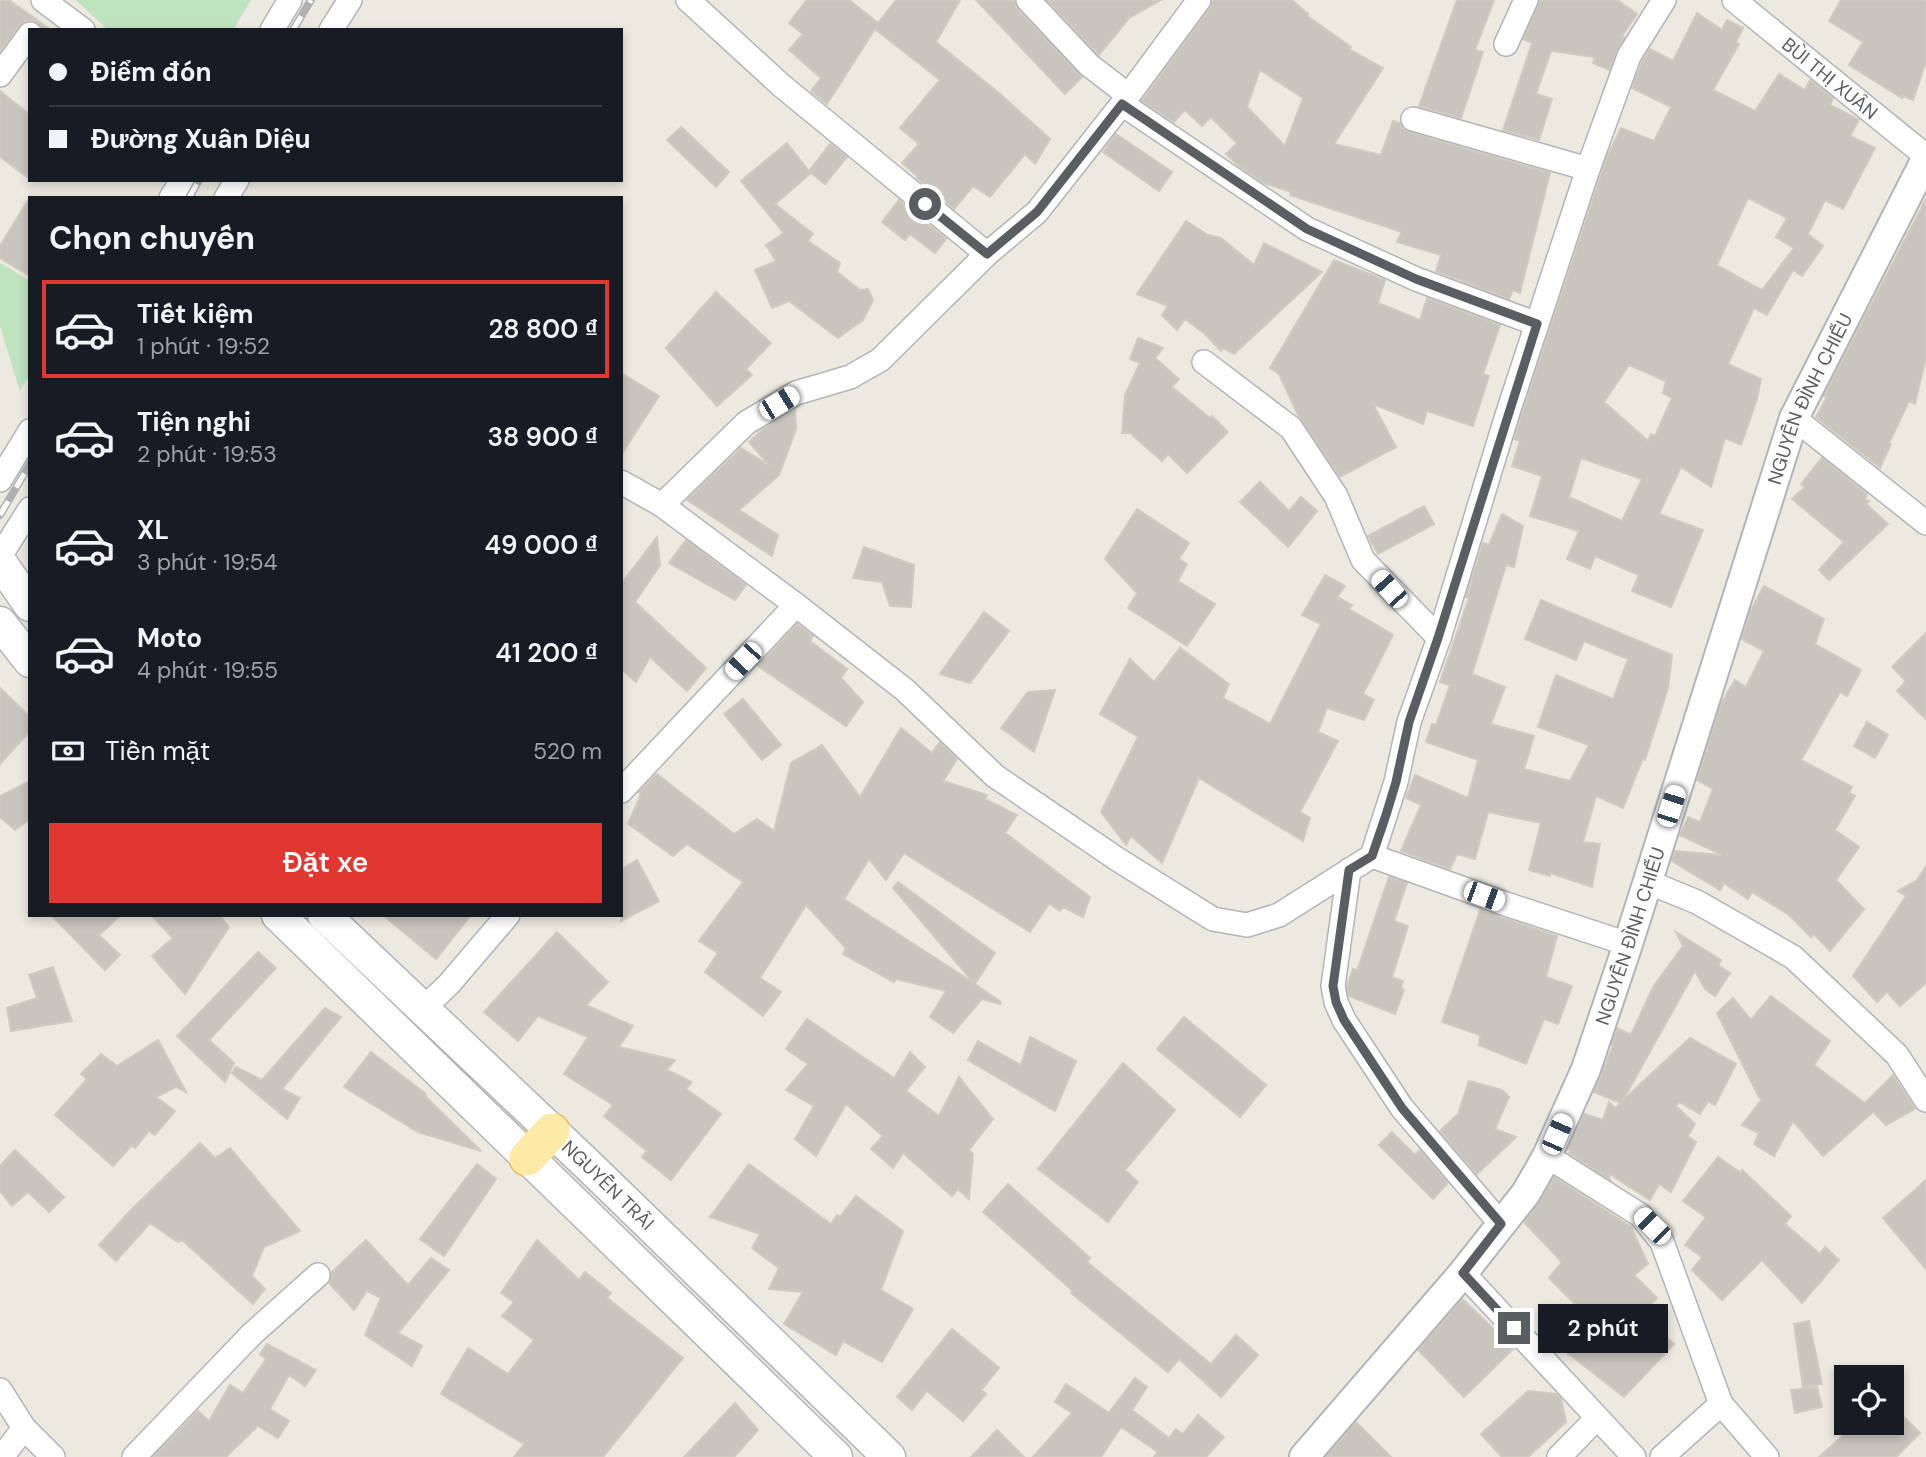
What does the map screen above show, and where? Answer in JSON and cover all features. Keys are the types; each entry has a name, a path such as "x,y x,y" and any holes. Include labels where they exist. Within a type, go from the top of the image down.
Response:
{"main road":[{"path":"0,562 28,602"},
{"path":"0,623 28,658"},
{"name":"NGUYỄN TRÃI","path":"280,917 836,1457"},
{"name":"NGUYỄN TRÃI","path":"326,917 889,1457"},
{"path":"527,1158 552,1131"}],"street":[{"path":"273,28 290,0"},
{"path":"332,28 350,0"},
{"path":"688,0 782,86 987,254"},
{"path":"1027,0 1125,99 1307,229 1416,279 1537,324"},
{"path":"662,505 746,423 796,393 849,377 880,360 987,254 1037,212 1199,0"},
{"path":"1506,44 1526,0"},
{"path":"623,483 662,505 905,690 995,776 1117,859 1213,919 1247,925 1279,915 1372,856 1396,782 1409,722 1588,169 1629,56 1664,0"},
{"name":"BÙI THỊ XUÂN","path":"1734,0 1926,157"},
{"path":"34,28 47,3 79,28"},
{"path":"0,75 28,37"},
{"path":"1413,119 1588,169"},
{"name":"NGUYỄN ĐÌNH CHIỂU","path":"1304,1457 1463,1273 1526,1193 1548,1156 1586,1069 1628,944 1794,418 1926,157"},
{"path":"1204,362 1291,428 1336,496 1363,560 1438,638"},
{"path":"1794,418 1926,523"},
{"path":"0,480 28,433"},
{"path":"0,556 28,512"},
{"path":"623,789 796,605"},
{"path":"1372,856 1628,944"},
{"path":"1349,870 1333,986 1336,1002 1344,1020 1402,1108 1501,1224"},
{"path":"1648,882 1697,902 1793,957 1897,1055 1926,1100"},
{"path":"423,1009 449,984 506,917"},
{"path":"1548,1156 1640,1215 1652,1226 1662,1242 1721,1404 1767,1457"},
{"path":"1463,1273 1634,1457"},
{"path":"134,1457 252,1334 318,1275"},
{"path":"0,1390 24,1428 53,1457"},
{"path":"1662,1457 1721,1404"},
{"path":"1559,1457 1597,1418"},
{"path":"2,1457 24,1428"}],"green space":[{"path":"76,0 251,0 234,28 106,28"},
{"path":"0,263 28,280 28,377 20,391 0,326"}],"building":[{"path":"0,0 9,0 48,28 42,28 32,20 25,21 0,51"},
{"path":"807,0 849,0 878,23 896,0 960,0 936,42 1050,139 1035,164 1025,154 990,197 973,186 954,209 902,163 919,144 900,128 940,80 875,29 827,104 811,91 821,78 789,50 803,34 789,23"},
{"path":"976,0 1014,0 1018,10 1082,77 1065,94"},
{"path":"1047,0 1161,0 1129,18 1099,55"},
{"path":"1213,0 1292,0 1307,16 1351,47 1349,49 1383,68 1334,144 1381,155 1393,121 1400,123 1403,129 1409,132 1550,173 1520,293 1513,290 1509,299 1436,271 1441,255 1397,242 1402,232 1290,195 1291,192 1264,183 1239,166 1226,154 1237,143 1211,117 1202,126 1185,110 1174,122 1142,101 1210,8","holes":["1260,70 1303,98 1285,146 1247,107"]},
{"path":"1457,0 1494,0 1475,50 1483,52 1461,118 1419,106"},
{"path":"1540,0 1617,0 1637,14 1622,36 1624,37 1609,70 1593,63 1595,57 1551,51 1536,94 1552,99 1539,140 1503,130 1532,43 1523,39"},
{"path":"1841,0 1926,0 1926,62 1913,100 1903,96 1902,98 1849,65 1863,42 1829,21"},
{"path":"1697,13 1722,30 1727,20 1743,28 1736,42 1739,44 1713,90 1755,111 1779,74 1805,90 1810,80 1833,98 1830,105 1859,120 1850,136 1875,148 1843,209 1825,200 1808,234 1823,246 1802,276 1793,270 1767,315 1754,308 1728,364 1761,379 1741,445 1725,438 1711,487 1681,467 1659,514 1703,530 1671,607 1632,591 1639,575 1595,556 1590,569 1567,559 1579,531 1530,516 1542,476 1512,466 1520,441 1514,439 1521,416 1607,157 1621,128 1654,141 1671,107 1632,88 1642,62 1650,49 1673,61","holes":["1748,198 1787,218 1776,237 1794,248 1762,290 1717,265","1629,365 1666,381 1663,393 1672,398 1655,436 1651,434 1648,441 1604,402","1581,458 1642,479 1622,521 1569,497"]},
{"path":"0,91 28,113 28,178 0,157"},
{"path":"681,127 729,172 716,187 667,140"},
{"path":"1116,134 1172,172 1159,191 1103,152"},
{"path":"787,143 809,171 830,144 847,157 825,184 811,173 775,204 813,234 808,241 840,263 837,272 860,290 868,289 873,300 863,320 838,338 789,301 772,308 755,270 776,261 766,245 784,233 741,181"},
{"path":"1926,199 1926,358 1915,404 1909,401 1880,468 1816,417 1827,397 1824,396"},
{"path":"28,200 28,275 0,258 0,246"},
{"path":"899,200 946,239 935,253 910,234 905,240 882,222"},
{"path":"1186,221 1208,235 1221,238 1254,265 1264,243 1322,272 1234,354 1223,348 1221,351 1185,319 1177,330 1162,315 1168,306 1137,294"},
{"path":"1334,260 1385,280 1378,303 1420,320 1427,298 1500,325 1483,374 1489,376 1473,426 1427,411 1423,424 1373,404 1396,447 1340,477 1298,415 1279,374 1270,368"},
{"path":"716,292 771,343 746,369 752,375 717,406 666,348"},
{"path":"1138,338 1163,348 1155,358 1179,379 1172,387 1210,418 1212,416 1228,432 1187,473 1168,454 1162,461 1130,433 1122,433 1125,395 1140,363 1130,359"},
{"path":"623,374 659,396 623,452"},
{"path":"795,410 796,429 779,475 739,510 778,535 772,556 687,500 741,448 770,466 749,442 763,429"},
{"path":"1822,458 1867,494 1865,499 1869,501 1866,504 1888,524 1829,580 1819,570 1844,542 1792,499 1805,487 1801,484"},
{"path":"1260,482 1289,511 1301,497 1317,511 1288,547 1240,502"},
{"path":"1424,506 1434,524 1378,554 1368,536"},
{"path":"1137,509 1189,543 1179,559 1187,564 1178,581 1215,604 1187,646 1128,608 1137,593 1105,559"},
{"path":"1502,514 1523,526 1514,567 1506,565 1472,674 1505,687 1491,724 1534,736 1524,769 1570,781 1589,745 1538,727 1556,675 1613,699 1628,659 1584,641 1576,660 1525,639 1541,600 1672,655 1668,688 1645,760 1643,758 1623,808 1596,796 1583,842 1600,844 1592,887 1550,873 1550,876 1529,870 1541,823 1488,812 1475,859 1457,854 1450,869 1401,851 1421,805 1406,798 1415,775 1468,798 1478,760 1426,742 1432,724 1436,725 1450,685 1440,682 1469,598 1466,597 1483,543 1489,545"},
{"path":"657,537 660,565 635,602 706,668 687,691 650,657 636,682 623,671 623,581"},
{"path":"686,540 746,585 735,600 669,563"},
{"path":"864,547 914,565 911,607 890,606 882,582 853,578"},
{"path":"1325,575 1345,586 1337,597 1352,605 1349,609 1393,635 1363,694 1374,700 1364,720 1327,708 1318,732 1338,741 1300,812 1310,818 1303,841 1199,778 1162,863 1131,836 1126,845 1101,812 1138,737 1100,714 1130,659 1154,682 1180,648 1229,684 1223,698 1270,724 1321,624 1302,615"},
{"path":"1764,586 1824,619 1815,644 1861,670 1847,696 1840,692 1801,760 1852,787 1849,793 1855,796 1835,830 1859,847 1836,880 1864,909 1830,951 1814,934 1811,937 1789,915 1752,892 1748,899 1724,883 1720,890 1672,861 1675,851 1722,855 1680,835 1688,817 1700,822 1713,789 1697,780 1721,704 1735,680 1746,687 1764,651 1742,639 1751,610"},
{"path":"984,612 1009,631 970,683 940,674"},
{"path":"797,624 813,636 810,641 847,669 841,678 863,702 846,726 758,666"},
{"path":"1926,633 1926,719 1897,691 1906,681 1892,667"},
{"path":"0,688 28,715 28,733 0,764"},
{"path":"1055,690 1034,752 1001,728 1028,692"},
{"path":"743,699 781,745 762,760 724,714"},
{"path":"1867,722 1888,735 1875,758 1854,746"},
{"path":"901,728 932,753 940,742 957,759 943,781 987,795 985,799 1017,815 1005,833 1090,897 1083,917 1063,907 1060,911 1049,904 1030,932 904,853 886,880 869,859 844,899 974,983 893,888 898,882 995,953 975,984 1001,1002 1000,1004 982,999 953,1033 930,1017 946,991 896,979 894,982 843,954 846,948 806,905 760,978 781,992 763,1016 705,972 718,953 699,941 743,882 687,844 673,856 628,824 641,794 639,792 657,774 734,834 757,819 774,831 791,763 822,745 860,797"},
{"path":"28,782 28,820 15,830 0,817 0,796"},
{"path":"637,860 659,901 621,921 623,917 623,869"},
{"path":"1926,866 1926,983 1900,1006 1887,992 1877,1002 1853,976 1906,896 1898,891 1917,880"},
{"path":"1389,877 1407,883 1394,921 1408,926 1392,977 1403,981 1401,988 1404,990 1395,1014 1349,996 1347,986 1353,969 1357,971"},
{"path":"1480,910 1557,936 1546,977 1572,986 1558,1024 1544,1019 1526,1064 1479,1045 1480,1035 1442,1022"},
{"path":"53,917 119,917 99,935 120,955 105,970"},
{"path":"153,917 221,917 229,927 185,994 152,956 173,938"},
{"path":"385,917 469,917 436,959"},
{"path":"557,932 608,982 586,1005 633,1026 619,1047 675,1060 667,1070 692,1082 686,1089 721,1114 671,1180 642,1157 647,1151 604,1116 613,1105 564,1074 588,1037 538,1016 518,1041 484,1012"},
{"path":"1676,932 1721,960 1718,965 1730,973 1715,996 1705,989 1695,971 1623,1100 1690,1038 1736,1064 1715,1105 1708,1101 1700,1114 1679,1102 1676,1106 1695,1124 1688,1136 1696,1142 1671,1192 1659,1184 1650,1200 1608,1173 1610,1180 1569,1153 1571,1151 1568,1149 1584,1114 1603,1120 1609,1102 1615,1108 1621,1103 1594,1092 1613,1046 1611,1045 1617,1028 1631,1035 1653,987 1683,946"},
{"path":"258,952 276,968 209,1040 234,1063 225,1082 177,1036"},
{"path":"53,967 72,1021 11,1031 7,1008 37,998 29,975"},
{"path":"1771,996 1830,1041 1814,1065 1865,1103 1893,1075 1915,1109 1886,1125 1873,1112 1823,1156 1793,1121 1774,1156 1754,1144 1759,1133 1742,1125 1762,1099 1717,1013 1733,998 1751,1020"},
{"path":"325,1008 341,1017 282,1089 300,1098 287,1119 232,1073 236,1067 262,1080"},
{"path":"1184,1017 1266,1085 1240,1117 1157,1049"},
{"path":"807,1019 894,1078 910,1052 925,1067 906,1091 939,1116 959,1077 993,1119 969,1150 973,1154 969,1199 958,1189 952,1196 903,1153 893,1168 871,1149 883,1136 846,1104 816,1156 795,1139 814,1106 786,1090 808,1064 786,1049"},
{"path":"1030,1037 1076,1061 1055,1111 968,1060 978,1041 1021,1065"},
{"path":"158,1040 186,1092 176,1087 156,1097 175,1111 155,1135 149,1131 135,1148 132,1145 113,1166 55,1115 87,1079 81,1074 101,1054 117,1066"},
{"path":"371,1052 426,1094 425,1096 481,1151 418,1132 344,1087"},
{"path":"1123,1063 1175,1110 1125,1170 1138,1182 1108,1222 1038,1169"},
{"path":"1469,1081 1502,1090 1509,1097 1495,1129 1516,1137 1477,1174 1440,1131 1458,1114"},
{"path":"1392,1132 1415,1155 1420,1150 1448,1183 1433,1199 1379,1145"},
{"path":"200,1143 215,1158 230,1148 300,1231 264,1247 252,1276 265,1289 253,1304 182,1240 178,1242 150,1223 116,1261 99,1245"},
{"path":"15,1150 64,1197 49,1212 28,1192 12,1206 0,1191 0,1166"},
{"path":"1718,1157 1741,1173 1742,1170 1791,1216 1785,1224 1820,1254 1825,1247 1839,1260 1802,1303 1762,1260 1722,1300 1692,1270 1702,1257 1685,1245 1706,1217 1683,1201"},
{"path":"477,1164 496,1179 444,1256 420,1239"},
{"path":"749,1164 831,1224 856,1196 903,1231 881,1290 913,1309 882,1362 843,1341 836,1355 784,1324 803,1292 769,1289 779,1268 752,1248 760,1234 710,1217"},
{"path":"1554,1177 1631,1227 1648,1264 1634,1275 1657,1298 1642,1314 1674,1344 1624,1397 1564,1350 1591,1320 1549,1278 1562,1262 1524,1222"},
{"path":"1926,1180 1926,1269 1883,1218"},
{"path":"1008,1184 1090,1258 1087,1262 1211,1364 1236,1335 1258,1355 1221,1397 1179,1359 1168,1372 1071,1293 1073,1291 983,1212"},
{"path":"366,1240 408,1285 431,1258 449,1270 398,1333 422,1346 412,1366 365,1335 381,1298 367,1291 354,1310 329,1283 332,1272"},
{"path":"537,1240 579,1280 585,1272 611,1293 607,1298 683,1358 603,1457 514,1457 524,1444 441,1394 468,1348 508,1374 534,1340 502,1316 514,1302 501,1293"},
{"path":"1462,1299 1514,1348 1464,1397 1418,1350"},
{"path":"1809,1321 1822,1384 1803,1387 1794,1324"},
{"path":"952,1329 999,1368 981,1390 986,1394 963,1421 927,1391 912,1410 897,1397"},
{"path":"267,1344 316,1370 305,1386 289,1375 270,1409 289,1421 278,1438 258,1426 226,1457 153,1457 198,1411 209,1421 230,1385 243,1393 266,1359 260,1354"},
{"path":"1135,1378 1147,1387 1132,1410 1169,1438 1176,1429 1183,1434 1198,1415 1224,1437 1206,1457 1154,1457 1158,1452 1121,1427 1101,1457 1033,1457 1072,1413 1055,1402 1066,1384 1109,1413"},
{"path":"1817,1387 1822,1407 1795,1413 1791,1390"},
{"path":"1528,1391 1556,1394 1561,1399 1566,1422 1528,1457 1502,1457 1481,1434"},
{"path":"735,1403 758,1430 734,1457 684,1457"},
{"path":"1904,1417 1920,1433 1896,1457 1819,1457 1844,1435 1904,1435"},
{"path":"1356,1422 1391,1457 1326,1457"},
{"path":"997,1430 1024,1457 971,1457"}],"railway":[{"path":"294,28 311,0"},
{"path":"190,196 198,182"},
{"path":"0,515 28,467"}],"route":[{"path":"925,204 987,254 1037,212 1122,104 1307,229 1416,279 1537,324 1409,722 1396,782 1372,856 1349,870 1333,986 1344,1020 1402,1108 1501,1224 1463,1273 1514,1328"}]}
